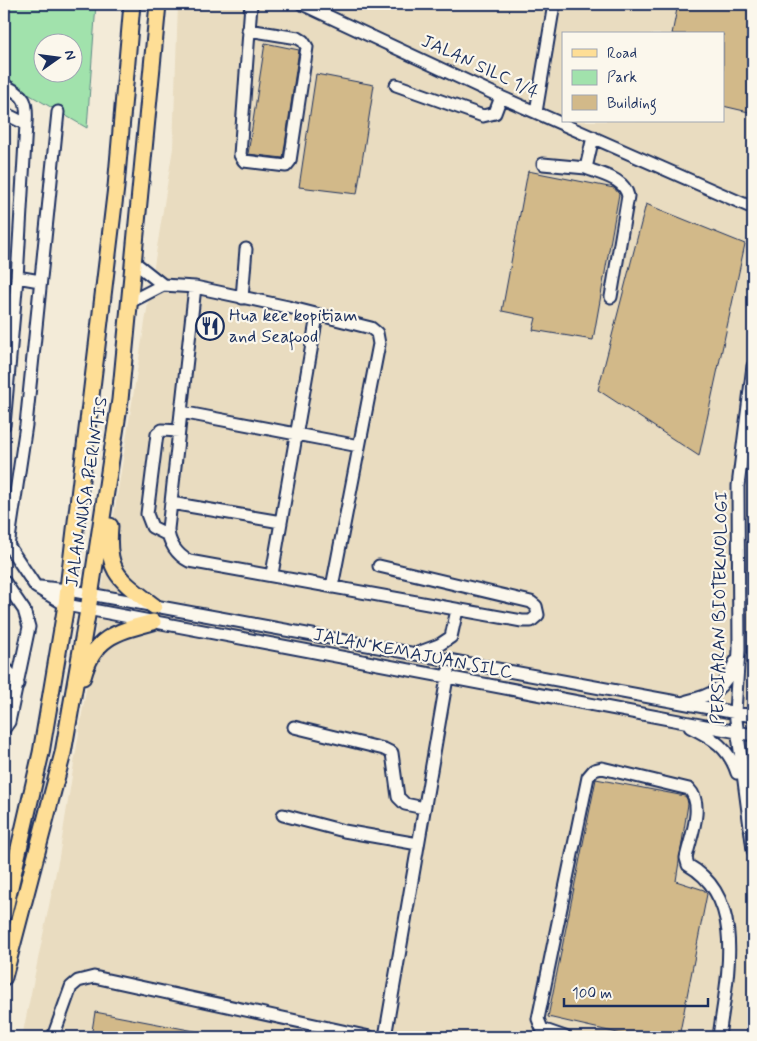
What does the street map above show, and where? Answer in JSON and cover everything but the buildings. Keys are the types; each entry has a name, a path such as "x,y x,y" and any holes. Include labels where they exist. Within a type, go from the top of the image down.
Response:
{"main road":[{"name":"JALAN NUSA PERINTIS","path":"4,913 41,752 67,598 116,187 132,4"},
{"name":"JALAN NUSA PERINTIS","path":"4,977 62,754 88,610 120,400 158,4"},
{"path":"120,400 108,550 120,579 154,606"},
{"path":"62,754 85,670 95,648 120,631 152,622"}],"street":[{"path":"248,30 298,38 307,47 290,161 286,166 244,161 240,155 248,30 251,4"},
{"name":"JALAN SILC 1/4","path":"302,4 317,7 501,97 753,208"},
{"path":"536,112 554,4"},
{"path":"4,85 20,94 26,100 17,277 4,421"},
{"path":"396,85 483,116 495,114 501,97"},
{"path":"6,542 26,425 58,112"},
{"path":"4,114 26,124"},
{"path":"586,168 593,137"},
{"path":"543,164 586,168 620,182 626,188 628,196 611,297"},
{"path":"242,298 246,249"},
{"path":"134,262 163,285"},
{"path":"17,277 40,281"},
{"path":"130,302 163,285 195,287 288,307 317,316 371,328 376,333 379,344 332,587"},
{"path":"168,535 195,287"},
{"path":"272,574 317,316"},
{"name":"PERSIARAN BIOTEKNOLOGI","path":"753,366 738,486 739,650 735,712 736,732 753,850"},
{"path":"181,412 359,446"},
{"path":"179,431 162,430 157,434 147,514 152,527 168,535 178,552 189,561 272,574 332,587 522,621 531,621 538,615 536,606 531,602 379,566"},
{"path":"170,503 281,522"},
{"name":"JALAN NUSA PERINTIS","path":"6,542 36,587 67,598"},
{"path":"4,581 24,610 29,627 9,722 4,729"},
{"name":"JALAN KEMAJUAN SILC","path":"67,598 90,595 154,606 753,716"},
{"name":"JALAN KEMAJUAN SILC","path":"67,598 88,610 753,735"},
{"path":"414,654 439,645 451,637 457,610"},
{"path":"214,635 217,618"},
{"path":"257,642 260,626"},
{"path":"680,702 706,697 727,681 739,650"},
{"path":"384,1037 448,678 449,660"},
{"path":"4,666 18,684"},
{"path":"680,721 716,740 732,759 746,801"},
{"path":"294,727 384,749 392,753 398,798 405,804 424,808"},
{"path":"563,1037 542,1029 538,1019 588,777 594,770 602,768 689,789 695,795 697,804 686,858 688,865 703,873 718,892 727,925 729,952 719,1037"},
{"path":"283,816 390,841 418,844"},
{"path":"53,1037 71,987 78,981 94,977 370,1037"}],"shaded area":[{"path":"178,4 753,4 753,1037 22,1037 59,857 173,148"}],"green space":[{"path":"4,4 96,4 87,128 4,80"}],"place":[{"name":"Hua kee kopitiam and Seafood","path":"210,326"}]}
